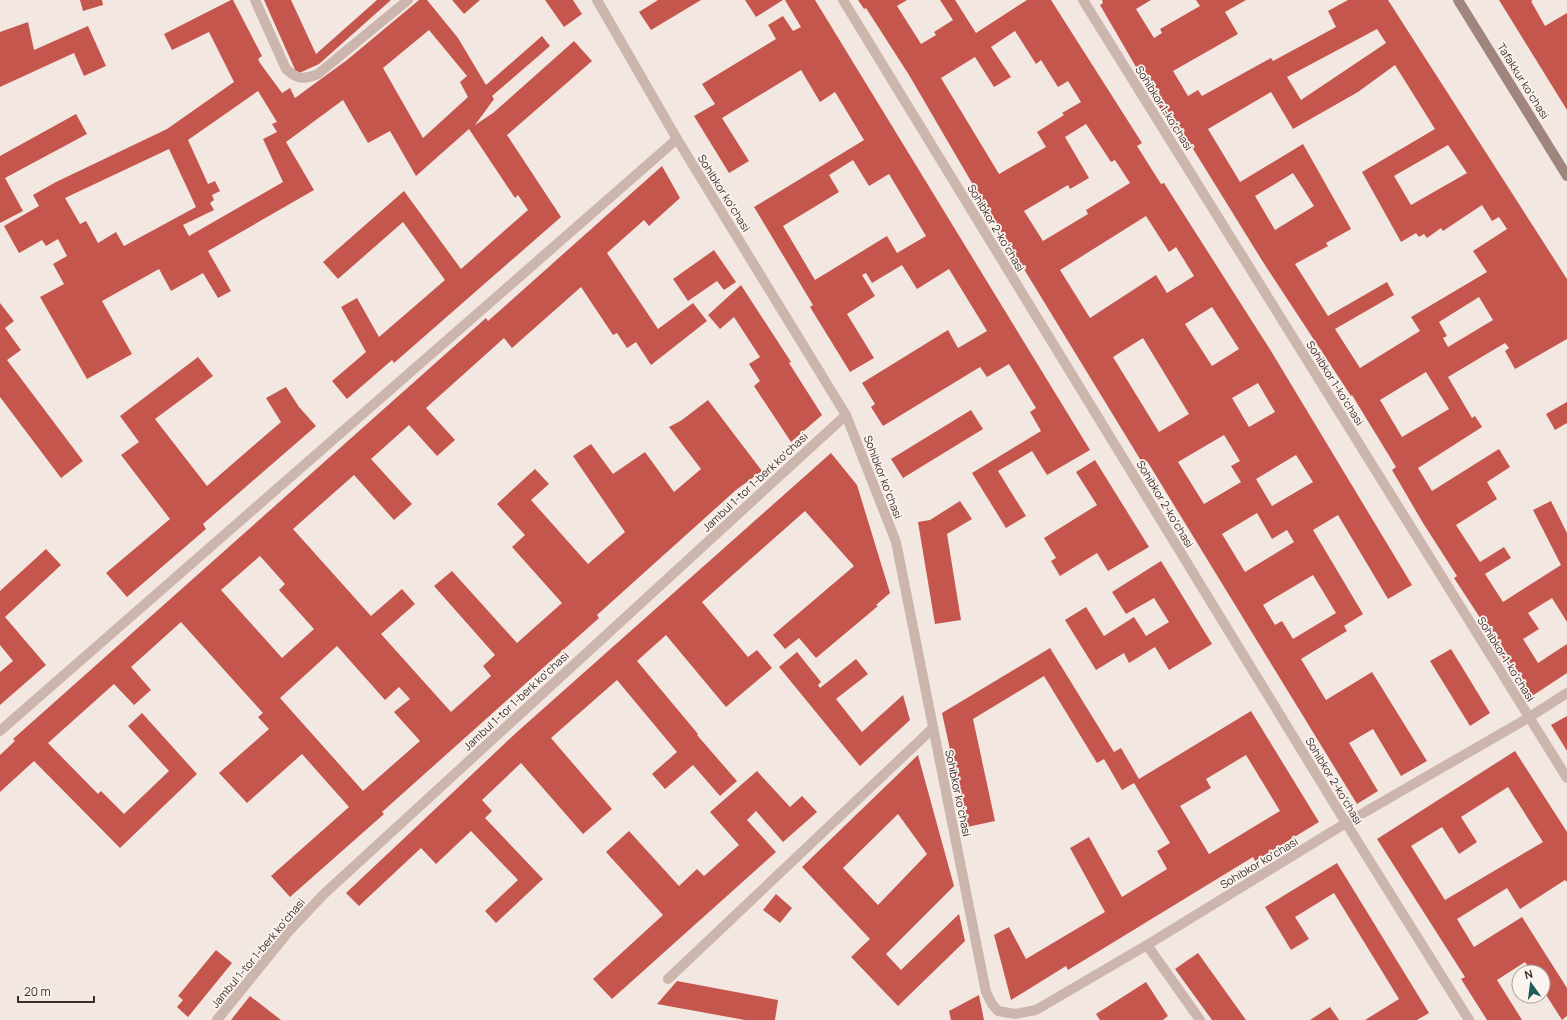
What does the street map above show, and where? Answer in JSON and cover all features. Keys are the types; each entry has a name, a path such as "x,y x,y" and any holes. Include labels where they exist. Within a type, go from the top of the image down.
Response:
{"main road":[{"name":"Tafakkur koʻchasi","path":"1458,0 1567,176"}],"street":[{"path":"256,0 286,69 293,76 304,79 318,74 408,0"},
{"name":"Sohibkor koʻchasi","path":"597,0 677,139 846,415 896,542 932,729 986,992 992,1004 998,1010 1015,1014 1036,1010 1147,945 1346,823 1528,718 1567,693"},
{"name":"Sohibkor 2-koʻchasi","path":"843,0 1346,823 1469,1020"},
{"name":"Sohibkor 1-koʻchasi","path":"1083,0 1528,718 1567,778"},
{"path":"0,731 677,139"},
{"name":"Jambul 1-tor 1-berk koʻchasi","path":"217,1020 289,931 324,894 846,415"},
{"path":"668,979 932,729"},
{"path":"1147,945 1200,1020"}],"building":[{"path":"80,0 102,0 103,5 83,11"},
{"path":"233,0 262,56 258,59 260,63 282,93 290,88 295,98 347,60 419,0 427,0 458,38 486,85 542,36 550,46 492,96 494,99 475,125 493,113 574,41 592,61 507,135 561,217 394,363 392,360 347,399 332,381 366,352 341,307 357,298 379,337 445,280 403,222 338,279 323,262 404,191 461,269 528,210 518,195 515,198 469,129 416,176 390,131 368,143 343,100 286,142 314,190 208,251 231,291 218,298 203,273 171,291 159,269 102,301 132,354 87,379 40,297 64,284 53,264 67,256 58,239 46,246 42,240 19,253 4,226 39,206 33,195 56,182 167,129 234,82 209,32 172,50 164,34","holes":["429,30 467,76 460,82 468,97 423,138 383,68","258,91 277,122 272,124 277,132 263,139 283,182 189,236 183,225 214,210 210,203 214,200 212,195 220,191 215,181 208,184 188,140","169,149 196,207 124,246 116,232 98,243 86,221 80,224 65,198"]},
{"path":"264,0 291,0 316,54 377,0 391,0 319,64 297,74"},
{"path":"452,0 480,0 464,14"},
{"path":"545,0 573,0 582,14 564,27"},
{"path":"658,0 701,0 651,30 639,12"},
{"path":"745,0 783,0 756,17"},
{"path":"785,0 815,0 1090,450 1047,475 1032,451 998,471 1026,516 1006,528 972,473 1041,431 1030,412 1036,408 1009,364 987,377 980,367 883,426 871,407 875,404 862,383 948,330 958,348 987,331 949,269 917,289 902,265 872,283 866,273 862,275 875,296 847,314 874,358 850,372 810,307 813,305 754,207 864,140 835,92 820,102 801,70 722,118 749,161 729,173 694,116 715,104 702,84 776,39 768,25 783,16 793,31 801,27","holes":["853,160 869,186 889,174 926,236 897,253 887,236 815,280 783,226 839,192 829,175"]},
{"path":"858,0 907,0 897,6 921,44 936,35 934,32 953,20 940,0 955,0 976,33 1027,0 1051,0 1142,143 1137,146 1161,184 1164,183 1271,351 1412,585 1388,599 1338,515 1313,530 1363,614 1344,626 1347,631 1301,659 1326,700 1372,672 1427,761 1401,776 1373,729 1349,743 1378,791 1357,804 1147,461 1143,464 986,207 909,75 866,8 864,9","holes":["1015,31 1036,64 1041,60 1058,87 1068,81 1081,102 1062,113 1064,115 1037,132 1046,147 999,174 941,78 975,57 994,87 1011,77 991,47","1086,124 1111,162 1115,160 1130,183 1086,210 1088,214 1043,241 1024,211 1068,185 1070,189 1089,178 1065,137","1146,216 1169,252 1176,247 1194,276 1167,293 1156,275 1090,318 1060,270","1212,307 1239,349 1212,366 1185,324","1143,338 1189,414 1159,432 1113,357","1258,383 1275,412 1249,427 1232,398","1224,435 1240,461 1231,466 1241,482 1204,504 1178,462","1296,455 1313,482 1272,506 1256,479","1257,513 1272,539 1287,530 1294,542 1245,572 1222,534","1313,575 1336,613 1293,639 1282,621 1275,625 1263,605"]},
{"path":"1102,0 1151,0 1136,9 1154,38 1162,33 1160,29 1200,6 1196,0 1246,0 1225,12 1238,34 1173,71 1188,96 1198,90 1202,96 1271,58 1273,61 1336,27 1328,11 1348,0 1388,0 1567,279 1567,339 1515,369 1505,351 1509,348 1505,343 1448,377 1472,418 1475,416 1482,427 1418,468 1432,491 1499,449 1510,467 1487,482 1497,499 1456,525 1480,562 1504,547 1511,558 1485,574 1503,602 1561,565 1533,510 1551,501 1567,533 1567,622 1552,598 1528,613 1539,629 1523,639 1538,663 1567,644 1567,673 1529,698 1490,638 1492,636 1454,578 1457,576 1423,523 1392,470 1396,467 1352,395 1351,396 1263,262 1182,131 1175,134 1100,5 1103,3","holes":["1377,29 1386,43 1301,100 1287,77","1395,65 1435,129 1362,172 1401,242 1416,233 1419,237 1424,234 1427,238 1441,228 1443,231 1482,205 1492,221 1499,217 1507,229 1473,251 1487,272 1411,317 1420,331 1360,368 1335,329 1394,295 1387,282 1328,316 1295,264 1328,246 1326,243 1351,229 1303,144 1240,182 1208,129 1271,92 1293,129 1358,92","1448,145 1467,173 1411,205 1394,176","1293,173 1314,206 1275,230 1255,196","1479,297 1493,320 1448,347 1443,338 1447,336 1439,322","1426,372 1449,409 1402,437 1380,400"]},
{"path":"1499,0 1533,0 1531,1 1545,26 1567,13 1567,110"},
{"path":"28,22 34,50 88,26 106,66 84,76 74,53 0,87 0,32"},
{"path":"76,114 87,134 5,178 23,211 0,223 0,156"},
{"path":"662,166 680,198 649,226 644,220 607,253 658,329 693,303 707,321 651,365 636,342 627,348 617,333 613,335 581,287 512,348 504,338 426,408 455,440 437,456 409,425 371,459 412,504 394,520 354,475 293,529 371,616 402,589 415,604 381,634 451,712 491,676 483,666 495,655 434,586 452,571 517,643 562,603 512,547 525,535 497,504 535,469 549,484 531,500 588,564 625,532 573,456 591,444 613,474 645,452 674,492 701,469 669,427 682,420 708,400 762,471 736,490 597,615 599,618 382,812 384,814 290,897 271,876 349,807 302,754 247,803 219,773 269,729 258,717 263,713 181,622 131,667 151,690 134,705 114,684 48,743 98,794 101,791 124,814 169,771 128,726 142,713 197,774 120,848 34,761 0,792 0,755 15,741 13,739 486,318 488,321","holes":["260,556 285,584 279,590 314,629 282,658 221,590","337,646 385,700 399,687 410,699 394,712 420,741 363,791 280,698"]},
{"path":"714,250 736,282 724,290 717,281 688,301 673,279"},
{"path":"741,285 791,362 789,363 822,415 791,442 754,386 760,381 749,364 760,357 734,317 720,329 708,315"},
{"path":"0,303 14,321 5,328 21,350 7,360 83,461 61,478 0,397"},
{"path":"198,357 213,376 155,419 207,486 281,422 266,398 286,387 299,407 316,426 203,524 206,529 127,597 106,573 170,519 121,455 139,442 120,416"},
{"path":"1567,402 1567,423 1555,430 1546,414"},
{"path":"971,410 983,429 903,478 891,459"},
{"path":"831,453 857,485 890,593 876,605 878,606 816,658 799,638 785,649 773,635 854,566 805,511 702,602 748,657 757,650 772,668 726,707 666,635 637,661 698,734 697,735 737,781 720,796 693,765 665,789 652,774 677,752 617,680 551,738 612,809 583,834 521,763 482,800 492,811 485,818 543,879 496,923 485,911 518,880 471,831 436,864 421,848 359,906 346,893 517,732"},
{"path":"1095,460 1149,547 1108,571 1097,553 1060,576 1051,561 1056,558 1044,538 1097,505 1076,472"},
{"path":"960,501 972,519 947,534 961,620 935,624 918,522 930,520"},
{"path":"46,549 61,565 5,617 46,665 0,705 0,672 13,661 0,645 0,591"},
{"path":"1161,561 1212,644 1169,670 1155,647 1129,663 1124,653 1096,670 1065,620 1086,607 1104,636 1134,617 1146,636 1169,622 1154,598 1126,614 1112,592"},
{"path":"1050,648 1114,752 1121,748 1139,779 1251,711 1319,822 1255,861 1253,857 1068,970 1066,966 1011,1000 994,935 1009,927 1026,959 1105,912 1070,848 1089,837 1122,897 1167,869 1157,851 1170,843 1134,783 1122,790 1104,759 1097,763 1044,676 973,719 995,821 967,827 942,713","holes":["1246,755 1280,811 1209,854 1180,806 1211,788 1206,779"]},
{"path":"1451,649 1490,713 1470,726 1430,661"},
{"path":"797,652 821,682 818,685 820,688 856,659 868,674 836,699 862,732 903,695 910,720 860,766 779,667"},
{"path":"1567,716 1567,751 1551,725"},
{"path":"1515,751 1567,832 1567,882 1565,880 1520,909 1507,888 1457,919 1474,947 1522,917 1567,988 1567,1016 1562,1020 1551,1003 1551,964 1526,964 1525,962 1522,964 1511,964 1511,971 1497,980 1522,1020 1487,1020 1461,979 1465,977 1377,839","holes":["1508,787 1543,842 1445,900 1411,846 1442,827 1459,854 1477,842 1461,817"]},
{"path":"918,755 954,886 886,954 901,970 959,914 965,941 898,1006 851,957 870,939 802,867","holes":["898,814 927,854 878,905 843,868"]},
{"path":"757,771 790,807 802,796 817,812 783,842 756,811 747,820 776,852 612,999 593,979 663,915 606,852 629,831 679,886 697,869 704,876 739,845 710,812"},
{"path":"1337,863 1429,1013 1417,1020 1365,1020 1399,999 1334,893 1295,917 1309,939 1291,950 1265,907"},
{"path":"776,894 792,908 780,923 763,910"},
{"path":"216,950 232,963 188,1017 177,1007 183,1000 178,996"},
{"path":"1198,953 1246,1020 1212,1020 1175,969"},
{"path":"677,981 778,1000 775,1020 745,1020 657,1004"},
{"path":"1146,982 1168,1016 1163,1020 1100,1020 1096,1014"},
{"path":"979,995 984,1020 951,1020 949,1011"},
{"path":"250,996 281,1020 231,1020"},
{"path":"1330,1007 1339,1020 1310,1020"}]}
